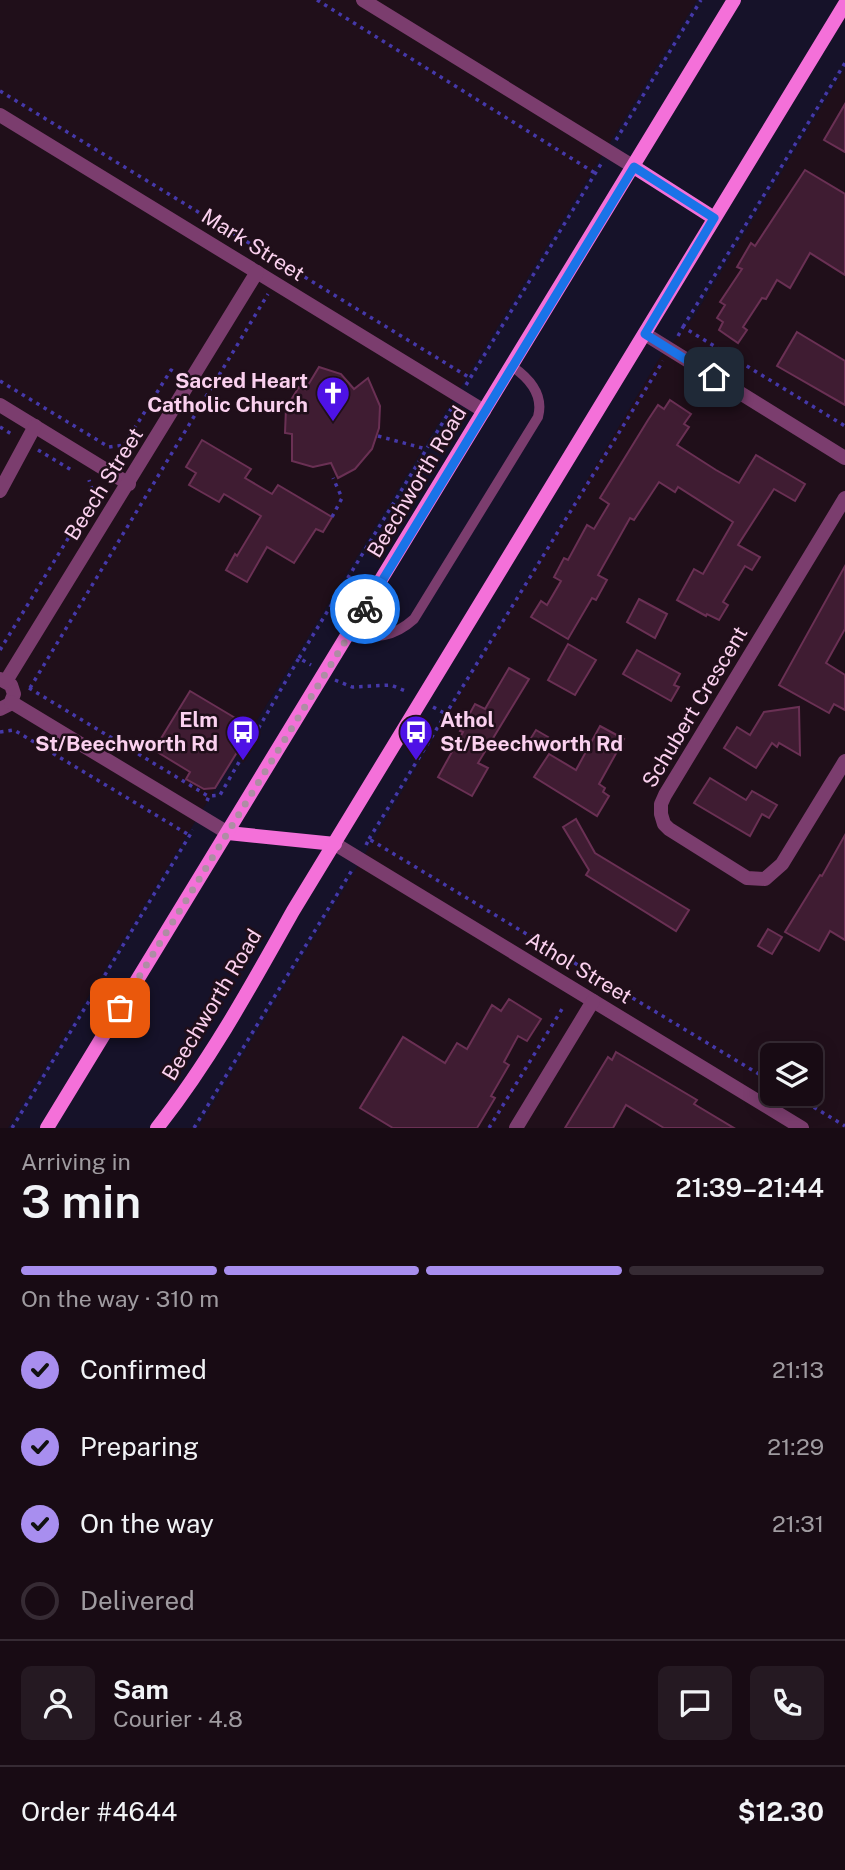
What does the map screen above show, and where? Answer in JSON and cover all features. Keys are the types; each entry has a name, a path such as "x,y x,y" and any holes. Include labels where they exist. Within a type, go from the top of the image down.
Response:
{"main road":[{"name":"Beechworth Road","path":"47,1128 513,367 734,0"},
{"name":"Beechworth Road","path":"157,1128 184,1093 250,988 293,911 845,4"},
{"path":"634,167 714,218"},
{"path":"228,833 335,844"}],"street":[{"path":"363,0 634,167"},
{"name":"Mark Street","path":"0,115 484,411"},
{"name":"Beech Street","path":"3,680 129,484 257,272"},
{"path":"645,334 845,458"},
{"path":"0,405 129,484"},
{"path":"0,491 35,426"},
{"name":"Schubert Crescent","path":"845,498 666,795 661,804 662,820 674,833 747,877 765,879 782,864 845,761"},
{"path":"3,680 13,690 6,706 228,833"},
{"name":"Athol Street","path":"335,844 802,1128"},
{"path":"516,1128 593,1001"}],"lane":[{"path":"349,634 372,638 404,629 414,619 538,417 541,406 536,392 526,377 513,367"}],"path":[{"path":"317,0 595,173"},
{"path":"299,658 701,0"},
{"path":"194,1128 845,63"},
{"path":"0,91 470,378"},
{"path":"30,688 275,283"},
{"path":"683,327 845,426"},
{"path":"0,381 109,447 124,445 172,370 191,382"},
{"path":"378,436 427,449"},
{"path":"332,517 342,498 333,478"},
{"path":"0,650 94,496 89,480"},
{"path":"0,733 14,730 189,836"},
{"path":"369,839 760,1075"},
{"path":"489,1128 562,1009"},
{"path":"812,1106 845,1126"}],"shaded area":[{"path":"697,0 845,0 845,68 693,318 659,359 350,879 198,1128 8,1128"}],"building":[{"path":"845,104 845,152 824,140"},
{"path":"805,170 845,194 845,275 810,253 790,288 777,280 766,299 762,298 743,327 747,330 738,343 719,330 723,322 717,318 725,305 720,302 742,269 737,267 751,243 755,246"},
{"path":"797,332 845,361 845,405 777,366"},
{"name":"Sacred Heart Catholic Church","path":"319,367 341,374 354,389 368,378 380,406 379,428 372,449 355,469 338,478 331,463 313,467 292,461 292,434 285,433 286,408 299,387 305,390"},
{"path":"670,400 691,414 684,424 689,427 677,445 716,470 739,483 756,455 805,484 795,501 774,489 738,545 760,557 752,570 745,566 723,602 728,605 719,620 677,600 694,569 703,574 733,522 678,487 675,492 659,482 634,520 630,518 598,575 607,580 596,600 592,598 568,639 531,617 541,601 547,605 561,581 554,577 564,558 568,560 587,525 594,529 609,504 600,498 648,420 658,405 664,409"},
{"path":"202,440 251,469 245,478 272,494 278,485 332,517 323,532 316,529 294,563 267,547 247,582 226,570 261,516 224,494 219,502 189,485 196,473 186,467"},
{"path":"845,566 845,629 826,663 845,675 845,710 834,704 829,713 779,685"},
{"path":"639,599 667,614 655,638 627,622"},
{"path":"568,644 596,660 575,695 548,680"},
{"path":"637,650 680,674 674,685 679,687 671,701 623,674"},
{"path":"509,668 529,679 478,763 488,768 472,796 438,777 475,704 485,709"},
{"path":"190,691 252,728 215,788 204,789 186,779 190,772 154,750"},
{"path":"799,707 800,755 779,743 777,747 772,743 756,768 724,748 737,727 750,735 764,712"},
{"path":"600,726 624,739 599,784 609,796 597,816 534,777 549,754 576,770"},
{"path":"536,730 548,737 540,750 528,743"},
{"path":"710,778 746,800 752,791 777,805 769,818 762,814 750,836 694,803"},
{"path":"576,819 595,853 689,910 676,931 586,875 589,870 563,827"},
{"path":"845,835 845,940 830,931 819,951 785,932"},
{"path":"768,929 782,937 772,954 758,946"},
{"path":"509,999 541,1019 527,1041 518,1036 504,1062 509,1065 491,1096 495,1098 477,1128 393,1128 360,1108 403,1037 445,1063 457,1043 467,1049 492,1005 501,1011"},
{"path":"616,1052 697,1100 694,1104 734,1128 664,1128 626,1105 613,1128 565,1128 608,1057 612,1060"}],"way so far":[{"path":"120,1008 365,609"}],"place":[{"name":"Sacred Heart Catholic Church","path":"333,423"},
{"name":"Elm St/Beechworth Rd","path":"243,762"},
{"name":"Athol St/Beechworth Rd","path":"416,762"}],"route":[{"path":"365,609 634,167 714,218 645,334 714,377"}]}
